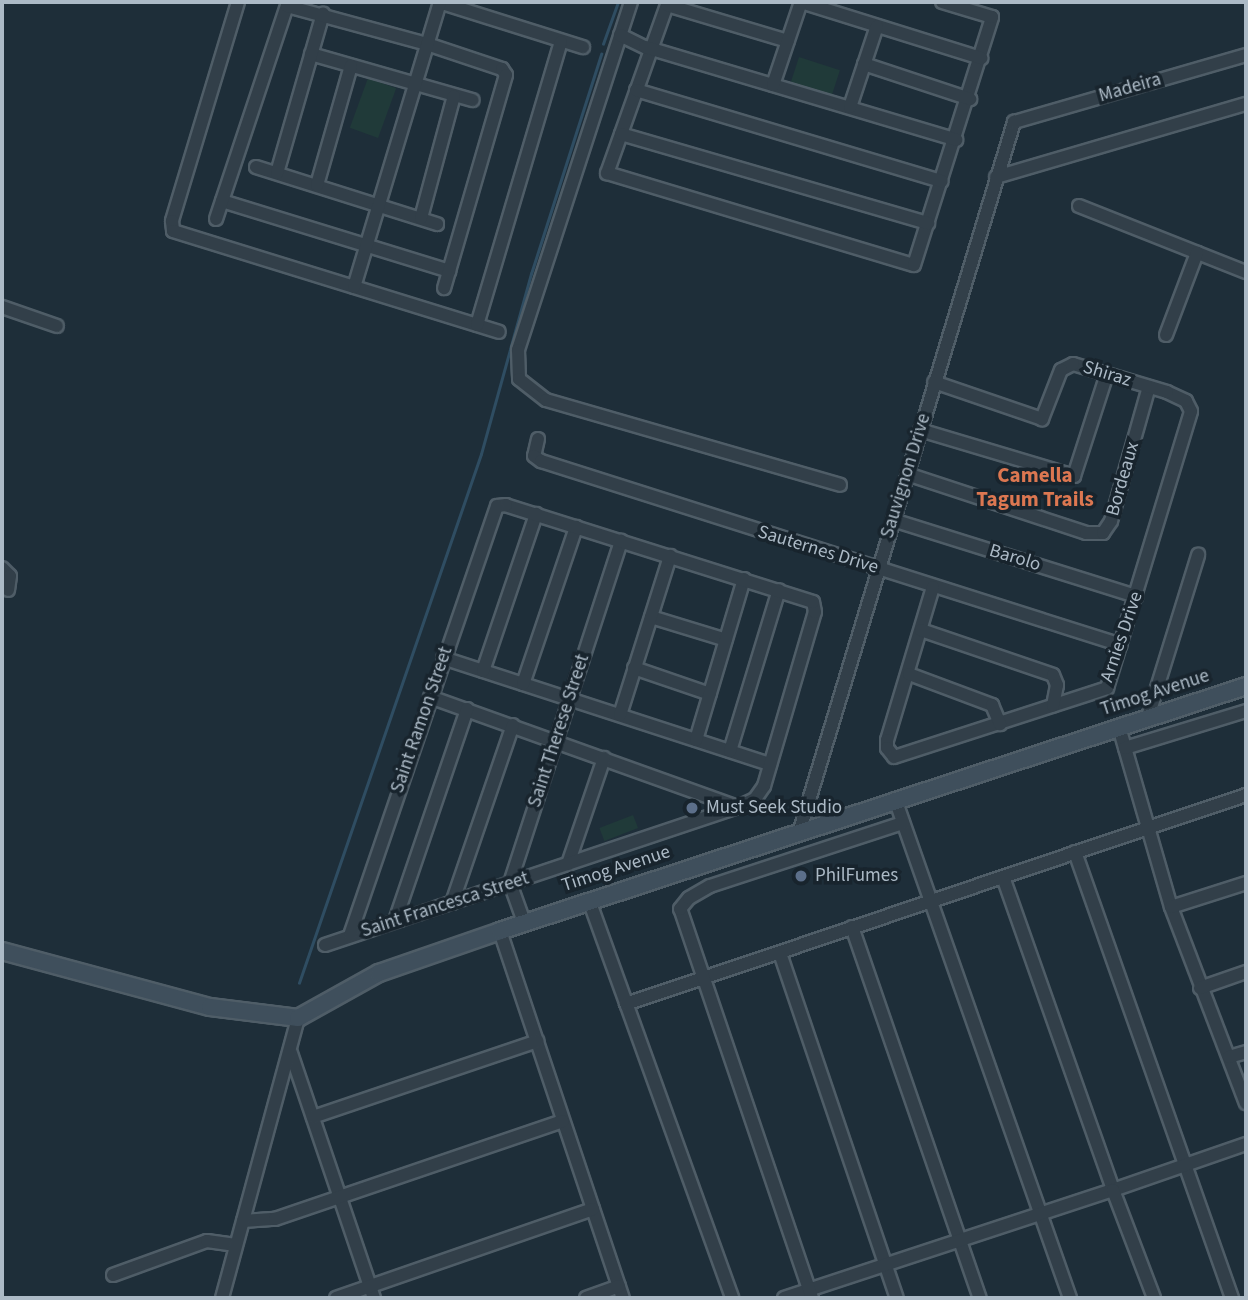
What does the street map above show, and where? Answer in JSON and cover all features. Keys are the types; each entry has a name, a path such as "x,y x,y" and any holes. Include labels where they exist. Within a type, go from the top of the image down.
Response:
{"main road":[{"name":"Timog Avenue","path":"298,1018 379,973 500,930 1246,686"},
{"path":"2,951 209,1007 298,1018"}],"street":[{"path":"238,2 171,228 499,332"},
{"path":"354,287 439,2 583,47"},
{"path":"631,2 519,350 519,379 546,400 840,485"},
{"path":"773,85 801,2 981,58"},
{"path":"789,41 667,3 648,48 607,173 914,265 970,99 992,17 942,2"},
{"path":"216,219 285,9 295,5 427,44 502,69 506,75 444,288"},
{"path":"277,173 323,14"},
{"path":"850,107 877,26"},
{"path":"618,40 956,140"},
{"path":"477,325 561,41"},
{"path":"311,54 473,100"},
{"name":"Madeira","path":"1014,122 1246,55"},
{"path":"864,64 970,99"},
{"path":"317,185 351,66"},
{"path":"636,90 942,181"},
{"path":"421,218 454,96"},
{"path":"996,177 1246,104"},
{"name":"Sauvignon Drive","path":"800,830 1014,122"},
{"path":"621,134 928,223"},
{"path":"256,167 436,225"},
{"path":"222,201 449,271"},
{"path":"1079,206 1246,272"},
{"path":"1166,335 1197,253"},
{"path":"2,307 57,326"},
{"name":"Shiraz","path":"934,382 1042,418 1065,365 1149,387 1190,406"},
{"path":"920,430 1074,477 1107,374"},
{"name":"Bordeaux","path":"907,474 1086,533 1103,533 1111,521 1149,387"},
{"name":"Arnies Drive","path":"909,674 887,740 890,754 900,758 1107,688 1190,406"},
{"name":"Sauternes Drive","path":"538,439 534,456 541,461 1121,645"},
{"name":"Saint Ramon Street","path":"350,936 497,506 537,514"},
{"path":"443,658 569,699 620,715 770,764 815,609 809,599 537,514 483,671"},
{"name":"Barolo","path":"893,520 1136,596"},
{"path":"523,684 576,527"},
{"name":"Saint Therese Street","path":"510,883 621,541"},
{"path":"1148,717 1198,555"},
{"path":"620,715 670,556"},
{"path":"2,568 10,576 8,590"},
{"path":"696,740 744,579"},
{"path":"933,587 909,674 992,705 1000,724"},
{"path":"730,751 779,590"},
{"path":"651,617 726,640"},
{"path":"921,629 1052,675 1057,685 1053,706"},
{"path":"635,668 710,694"},
{"path":"430,697 738,807"},
{"path":"395,921 467,709"},
{"path":"1125,748 1246,711"},
{"path":"452,903 513,725"},
{"path":"1119,727 1171,907 1246,1102"},
{"path":"568,864 604,758"},
{"name":"Saint Francesca Street","path":"325,945 738,807 760,794 770,764"},
{"path":"626,1004 1246,795"},
{"path":"895,799 1070,1298"},
{"path":"811,1294 680,914 689,898 710,886 903,823"},
{"path":"1075,852 1232,1298"},
{"path":"1003,877 1113,1190 1154,1298"},
{"path":"510,883 524,922"},
{"path":"1171,907 1246,883"},
{"path":"589,900 732,1298"},
{"path":"852,927 980,1298"},
{"path":"500,930 621,1292 586,1298"},
{"path":"780,953 897,1298"},
{"path":"1200,988 1246,972"},
{"path":"113,1275 225,1243 243,1221 291,1053 298,1018"},
{"path":"313,1117 537,1041"},
{"path":"1229,1057 1246,1052"},
{"path":"291,1053 373,1293"},
{"path":"243,1221 275,1219 564,1121"},
{"path":"784,1298 811,1294 958,1239 1041,1214 1246,1144"},
{"path":"336,1298 373,1293 593,1209"},
{"path":"222,1298 225,1243"}],"green space":[{"path":"799,57 840,70 832,96 791,83"},
{"path":"368,78 396,88 378,138 350,128"},
{"path":"633,815 638,828 604,841 599,828"}],"waterway":[{"path":"603,44 618,2"},
{"path":"299,983 481,454 531,274 601,54"}],"place":[{"name":"Must Seek Studio","path":"692,808"},
{"name":"PhilFumes","path":"801,876"}],"district":[{"name":"Camella Tagum Trails","path":"1035,487"}]}
